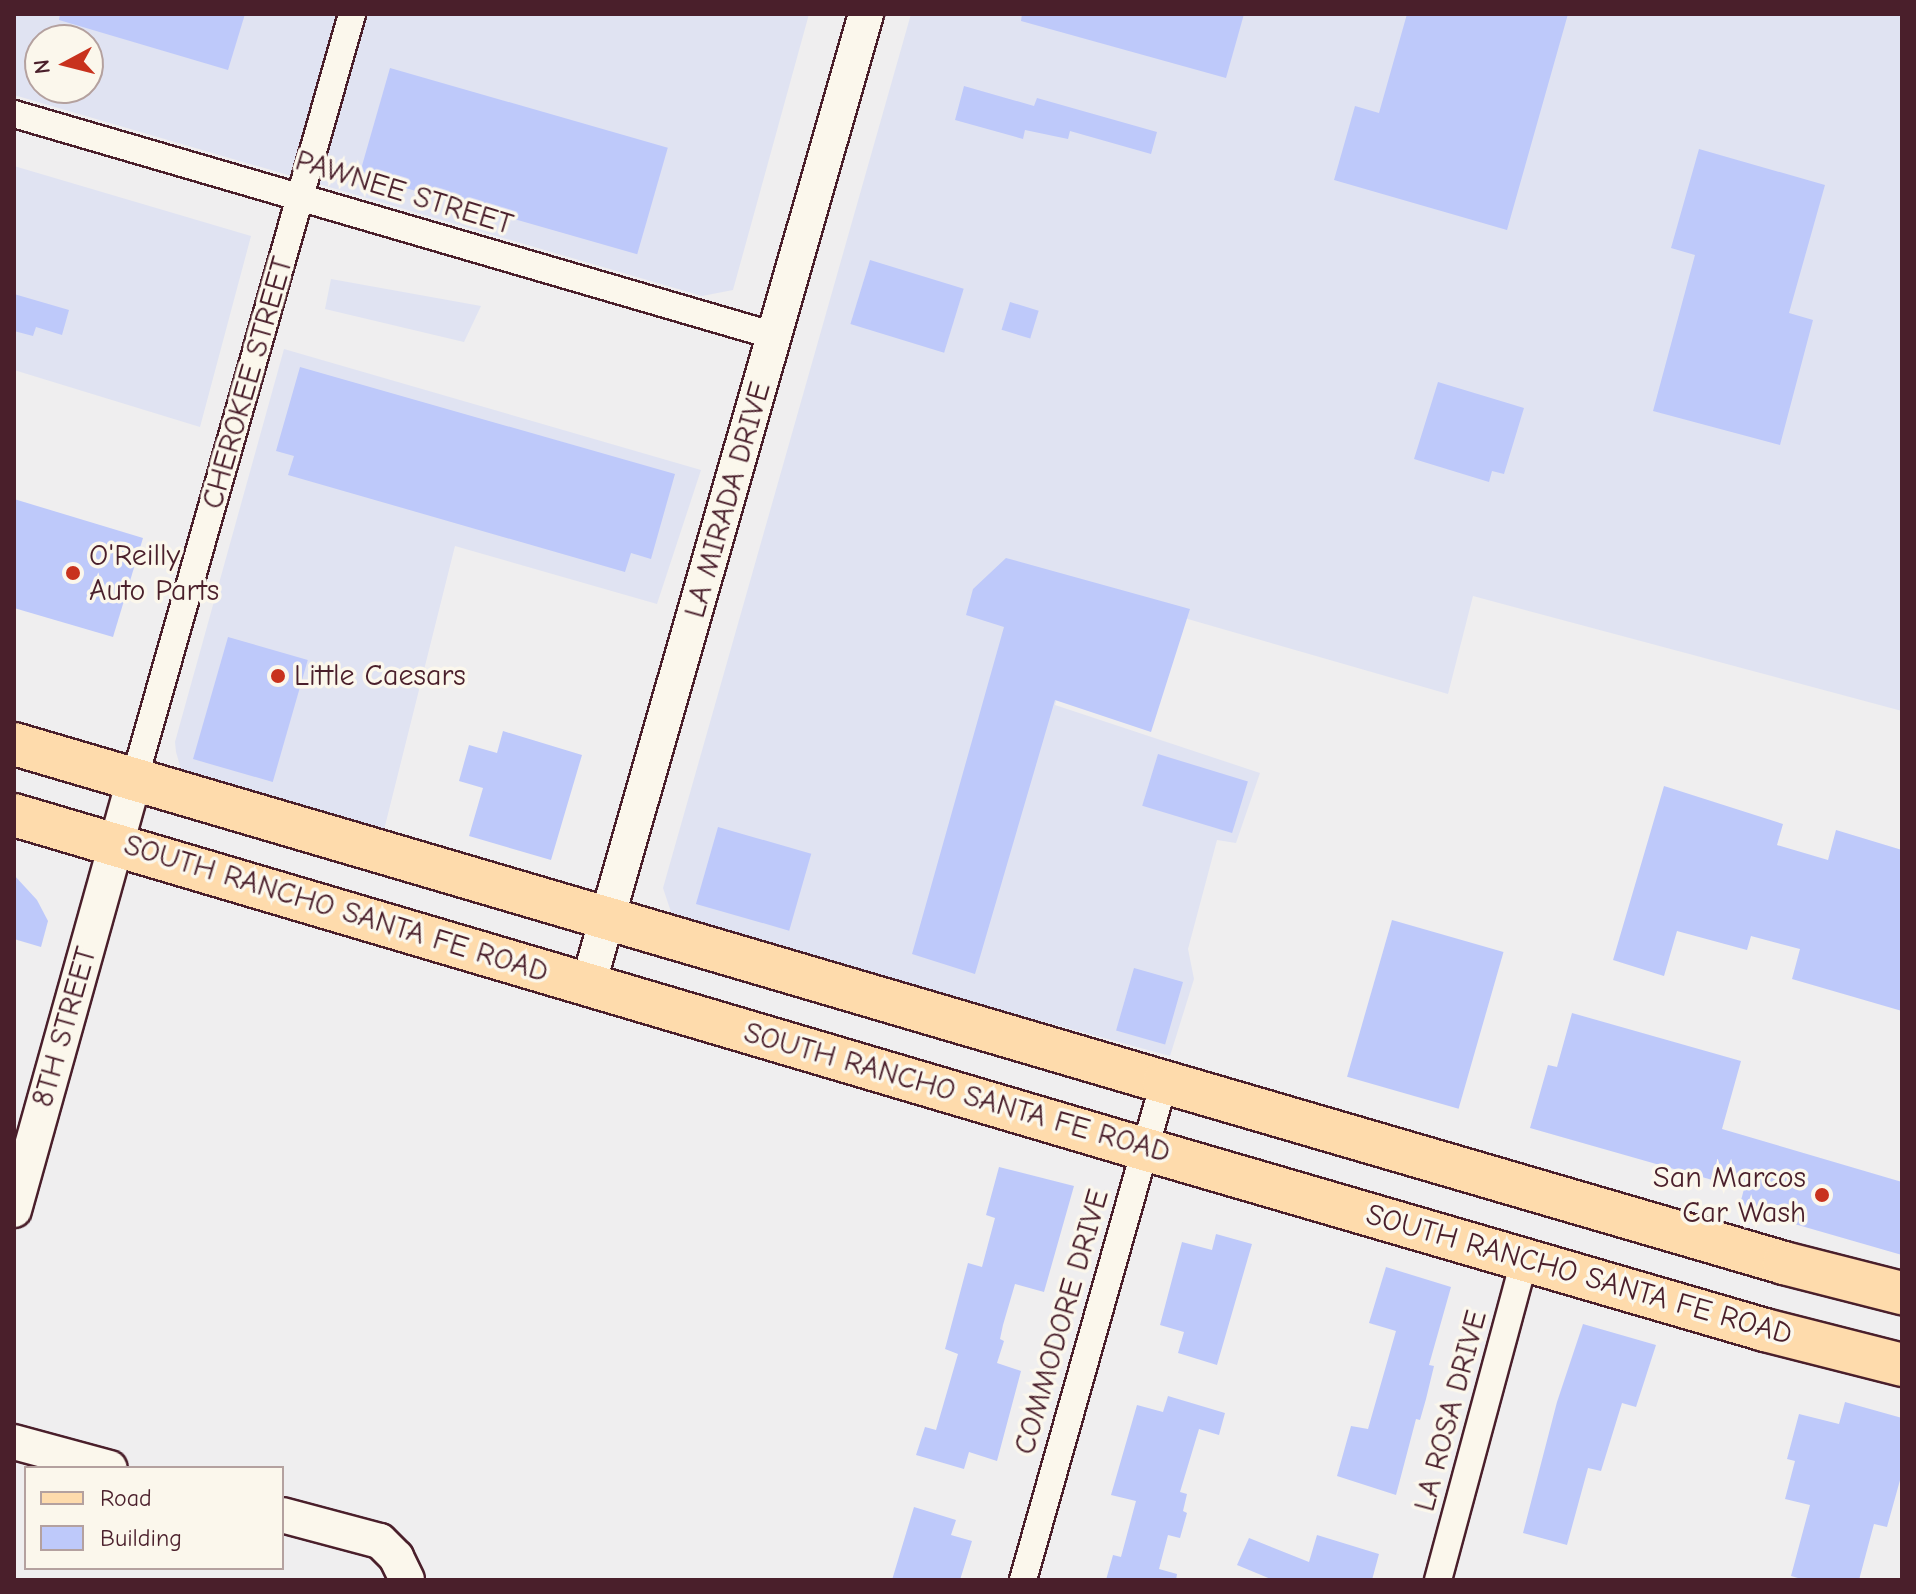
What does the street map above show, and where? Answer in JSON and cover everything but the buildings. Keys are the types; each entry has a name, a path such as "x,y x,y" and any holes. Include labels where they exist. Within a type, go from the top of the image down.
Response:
{"main road":[{"path":"14,744 1784,1263 1902,1293"},
{"name":"SOUTH RANCHO SANTA FE ROAD","path":"14,815 1765,1330 1902,1365"}],"street":[{"name":"CHEROKEE STREET","path":"117,844 352,14"},
{"name":"LA MIRADA DRIVE","path":"588,985 866,14"},
{"name":"PAWNEE STREET","path":"14,114 775,336"},
{"name":"8TH STREET","path":"14,1210 117,844"},
{"name":"COMMODORE DRIVE","path":"1023,1580 1164,1082"},
{"name":"LA ROSA DRIVE","path":"1438,1580 1525,1258"},
{"path":"14,1442 103,1466"},
{"path":"284,1516 380,1541 402,1569"}],"shaded area":[{"path":"14,14 809,14 733,290 702,296 45,104 104,104 104,24 24,24 24,98 14,95"},
{"path":"911,14 1902,14 1902,711 1473,596 1448,694 1087,590 1055,705 1260,773 1236,843 1217,840 1188,949 1194,979 1170,1056 681,923 671,912 663,888"},
{"path":"14,166 251,236 200,427 14,370"},
{"path":"331,279 481,306 464,342 325,309"},
{"path":"284,349 701,470 657,604 455,546 382,838 190,779 181,769 176,752 175,742"}],"place":[{"name":"O'Reilly Auto Parts","path":"73,573"},
{"name":"Little Caesars","path":"278,676"},
{"name":"San Marcos Car Wash","path":"1822,1195"}]}
